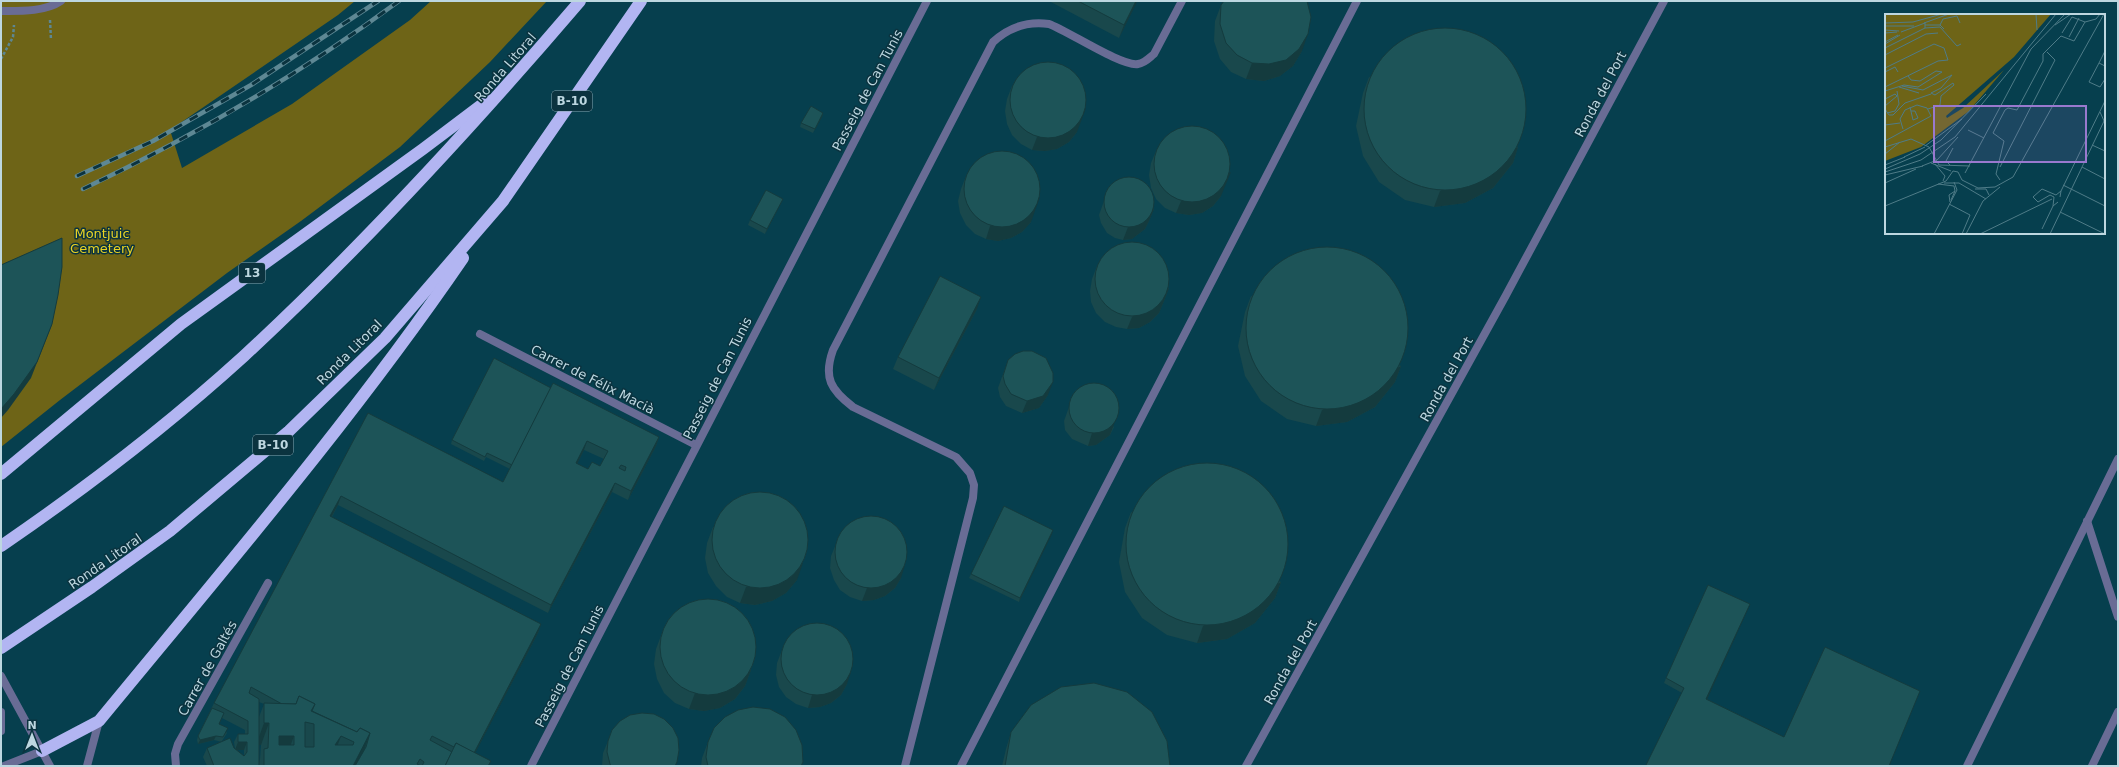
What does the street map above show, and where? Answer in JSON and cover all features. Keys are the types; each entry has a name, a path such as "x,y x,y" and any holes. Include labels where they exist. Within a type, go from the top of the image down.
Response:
{"highway":[{"name":"Ronda Litoral","path":"1,546 103,473 242,357 317,286 404,198 511,82 580,1"},
{"name":"Ronda Litoral","path":"3,647 92,588 170,531 289,431 385,338 503,201 642,1"},
{"name":"13","path":"1,474 27,455 181,324 423,149 511,82"},
{"path":"42,751 99,721 370,388 421,320 503,201"}],"street":[{"path":"1,12 25,10 56,4 61,1"},
{"name":"Passeig de Can Tunis","path":"531,766 927,1"},
{"path":"905,766 973,498 974,485 970,473 956,457 853,407 843,399 834,390 827,371 832,350 993,42 1001,34 1023,24 1048,24 1122,62 1138,64 1147,60 1154,54 1182,1"},
{"path":"961,766 1357,1"},
{"name":"Ronda del Port","path":"1246,766 1505,297 1664,1"},
{"name":"Carrer de Félix Macià","path":"480,334 696,446"},
{"path":"1967,766 2118,459"},
{"path":"2087,521 2118,616"},
{"name":"Carrer de Galtés","path":"176,766 175,754 178,744 268,583"},
{"path":"1,676 50,766"},
{"path":"1,712 1,731"},
{"path":"2092,766 2118,712"},
{"path":"87,766 99,721"},
{"path":"4,766 42,751"}],"path":[{"path":"43,22 50,22"},
{"path":"1,59 13,37 14,24 21,24"},
{"path":"50,32 51,40"}],"green space":[{"name":"Montjuic Cemetery","path":"1,1 355,1 338,15 170,130 182,168 292,104 410,20 431,1 547,1 490,62 400,147 301,221 227,273 60,400 1,447"}],"building":[{"path":"1078,1 1136,1 1124,25"},
{"path":"1224,1 1307,1 1311,17 1308,34 1299,49 1286,60 1269,64 1252,63 1237,55 1226,43 1220,24 1221,5"},
{"path":"1437,28 1453,28 1469,31 1483,37 1503,51 1513,64 1523,85 1526,109 1523,133 1513,154 1503,167 1490,177 1469,187 1453,190 1437,190 1421,187 1407,181 1393,172 1382,161 1373,147 1367,133 1364,117 1364,101 1367,85 1373,71 1382,57 1393,46 1407,37 1421,31"},
{"path":"1040,62 1056,62 1069,68 1080,79 1086,92 1084,115 1069,132 1056,138 1040,138 1027,132 1012,115 1010,108 1010,92 1016,79 1033,64"},
{"path":"811,106 823,113 815,129 801,123"},
{"path":"1184,126 1200,126 1213,132 1224,143 1230,156 1228,179 1213,196 1200,202 1184,202 1171,196 1156,179 1154,172 1154,156 1160,143 1177,128"},
{"path":"994,151 1010,151 1023,157 1034,168 1040,181 1038,204 1023,221 1010,227 994,227 981,221 966,204 964,197 964,181 970,168 987,153"},
{"path":"1129,177 1143,181 1150,188 1154,202 1150,216 1143,223 1129,227 1115,223 1108,216 1104,202 1108,188 1115,181"},
{"path":"766,190 783,199 767,229 750,220"},
{"path":"62,238 62,267 52,324 37,362 1,409 1,265"},
{"path":"1125,242 1139,242 1153,248 1163,258 1169,272 1167,293 1163,300 1153,310 1139,316 1125,316 1111,310 1101,300 1095,286 1095,272 1101,258 1111,248"},
{"path":"1319,247 1335,247 1351,250 1365,256 1385,270 1395,283 1405,304 1408,328 1405,352 1395,373 1385,386 1372,396 1351,406 1335,409 1319,409 1303,406 1289,400 1275,391 1264,380 1255,366 1249,352 1246,336 1246,320 1249,304 1255,290 1264,276 1275,265 1289,256 1303,250"},
{"path":"940,276 981,297 939,378 898,357"},
{"path":"1023,351 1032,351 1046,358 1053,373 1053,382 1043,396 1027,401 1011,394 1005,384 1003,376 1008,360 1015,354"},
{"path":"494,358 551,388 512,465 487,453 485,457 452,440"},
{"path":"553,383 659,437 631,491 615,483 551,605 341,496 330,516 541,624 474,753 456,743 454,747 432,736 430,740 452,752 445,766 422,766 424,762 420,759 417,764 421,766 355,766 366,747 370,733 360,728 357,732 312,711 315,704 299,696 296,704 282,704 251,687 249,693 259,699 259,766 214,766 207,748 230,738 234,748 244,756 247,752 247,742 238,742 238,734 248,734 248,721 214,703 368,413 503,482","holes":["587,441 608,451 600,466 592,462 588,469 576,463","621,465 626,467 625,471 619,468"]},
{"path":"1094,383 1103,385 1114,394 1119,408 1117,417 1108,428 1094,433 1085,431 1074,422 1069,408 1071,399 1080,388"},
{"path":"1199,463 1215,463 1231,466 1245,472 1265,486 1275,499 1285,520 1288,544 1285,568 1275,589 1265,602 1252,612 1231,622 1215,625 1199,625 1183,622 1169,616 1155,607 1144,596 1135,582 1129,568 1126,552 1126,536 1129,520 1135,506 1144,492 1155,481 1169,472 1183,466"},
{"path":"760,492 778,496 787,500 794,506 800,513 804,522 808,540 804,558 800,567 794,574 787,580 778,584 760,588 742,584 733,580 726,574 720,567 716,558 712,540 716,522 720,513 726,506 733,500 742,496"},
{"path":"1004,506 1053,530 1020,598 971,574"},
{"path":"871,516 885,519 897,526 904,538 907,552 904,566 897,578 885,585 871,588 857,585 845,578 838,566 835,552 838,538 845,526 857,519"},
{"path":"1708,585 1750,604 1706,699 1784,737 1825,647 1920,691 1889,766 1646,765 1684,688 1666,678"},
{"path":"708,599 726,603 735,607 742,613 748,620 752,629 756,647 752,665 748,674 742,681 735,687 726,691 708,695 690,691 681,687 674,681 668,674 664,665 660,647 664,629 668,620 674,613 681,607 690,603"},
{"path":"817,623 831,626 843,633 850,645 853,659 850,673 843,685 831,692 817,695 803,692 791,685 784,673 781,659 784,645 791,633 803,626"},
{"path":"1094,683 1127,692 1152,712 1167,741 1170,766 1005,766 1011,732 1031,705 1061,687"},
{"path":"299,696 315,704 311,711 357,732 360,728 370,733 353,766 264,766 264,749 268,748 269,723 264,723 264,703 296,704","holes":["305,722 314,724 314,747 305,747","279,736 294,736 294,745 279,745","341,736 354,742 353,745 335,745"]},
{"path":"753,707 770,709 785,717 796,730 802,745 803,762 801,766 708,766 706,757 708,742 714,728 725,717 738,710"},
{"path":"212,708 224,713 219,724 228,728 223,737 216,736 200,740 198,736"},
{"path":"642,713 654,714 664,719 673,728 678,738 679,750 675,766 611,766 607,752 608,741 612,730 620,721 630,715"},
{"path":"456,743 491,761 488,766 445,766"}],"railway":[{"path":"77,176 153,141 251,85 378,1"},
{"path":"83,189 166,148 285,79 324,54 399,1"}]}
